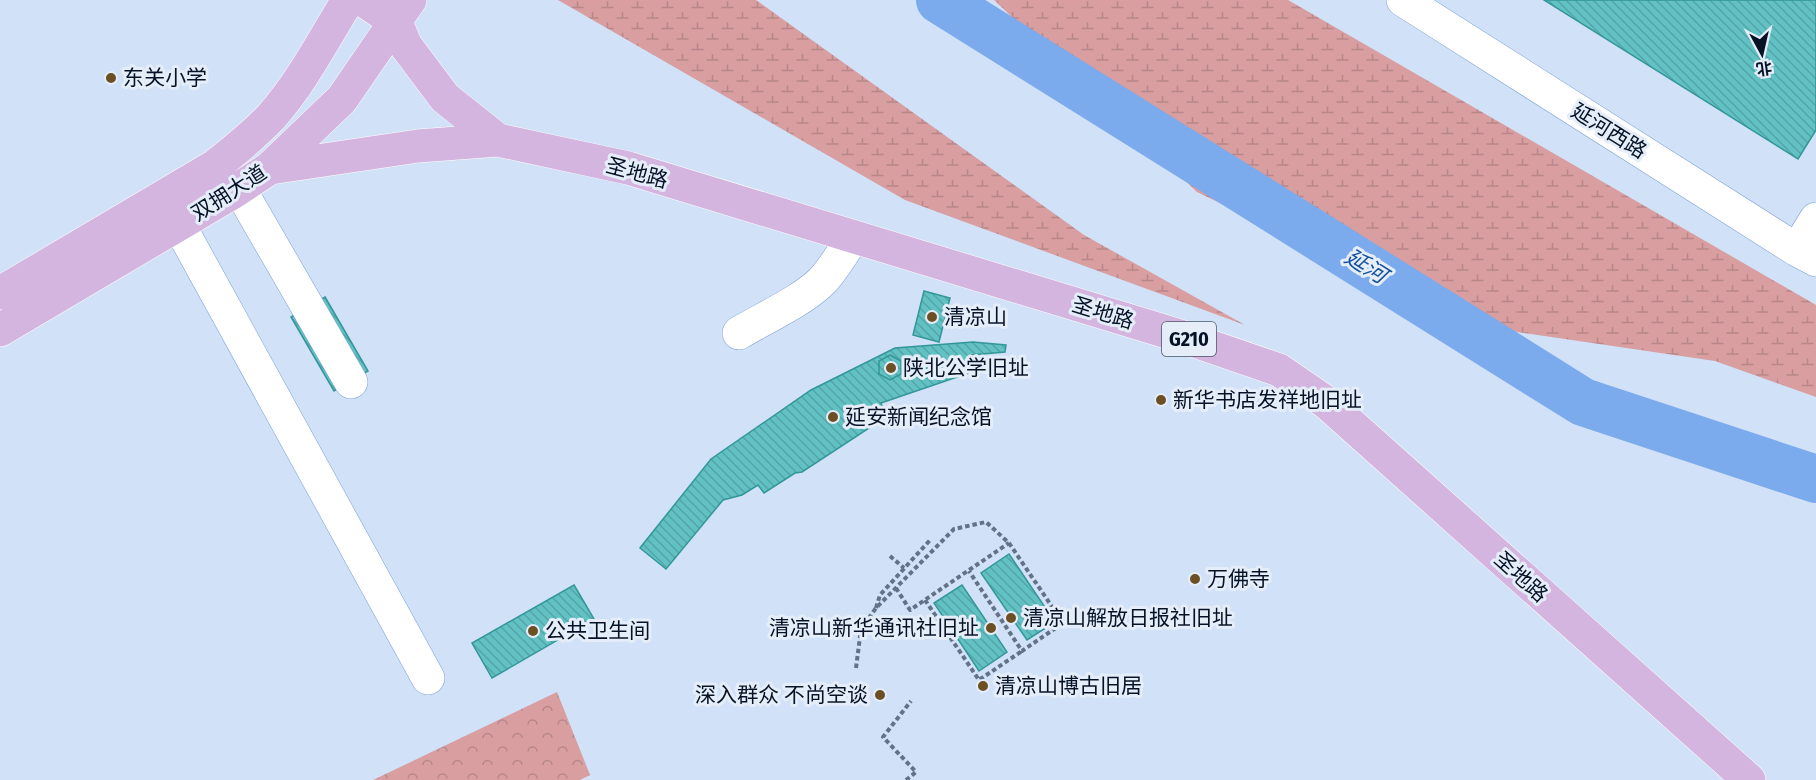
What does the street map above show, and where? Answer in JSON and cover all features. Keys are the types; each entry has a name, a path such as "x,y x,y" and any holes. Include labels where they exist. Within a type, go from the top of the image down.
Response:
{"main road":[{"name":"双拥大道","path":"0,293 215,166 245,142 271,117 291,91 348,0"},
{"path":"363,0 403,11 406,46 445,98 498,140"},
{"name":"双拥大道","path":"0,330 179,225 270,168 342,99 403,11"},
{"path":"270,168 418,146 498,140"},
{"name":"圣地路","path":"498,140 628,168 1180,336 1279,370 1327,403 1749,780"}],"street":[{"name":"延河西路","path":"1403,0 1807,255"},
{"path":"239,188 351,382"},
{"path":"1807,255 1816,219"},
{"path":"179,225 428,678"},
{"path":"739,333 806,294 822,281 836,265 853,237"}],"path":[{"path":"856,669 861,629 876,608 954,529 986,522 1009,543 1063,623 979,680 925,600"},
{"path":"876,608 880,595 931,539"},
{"path":"896,588 910,610 1009,543"},
{"path":"890,556 904,568"},
{"path":"969,571 1022,651"},
{"path":"906,780 916,772 883,737 911,701"}],"green space":[{"path":"558,0 756,0 1084,235 1245,325 905,200"},
{"path":"994,0 1288,0 1816,305 1816,397 1715,361 1504,330 1315,249 1197,192"},
{"path":"557,692 590,775 580,780 373,780"}],"building":[{"path":"1544,0 1816,0 1816,130 1798,159"},
{"name":"清凉山","path":"924,291 950,298 939,342 913,335"},
{"path":"325,297 368,371 334,391 291,317"},
{"path":"973,342 1006,345 1005,352 971,355 972,372 881,403 886,417 802,472 795,473 764,493 758,485 742,495 723,500 666,569 640,548 711,459 811,390 895,348"},
{"path":"890,355 901,361 901,374 890,380 879,374 879,361"},
{"path":"1009,554 1055,622 1027,640 981,573"},
{"name":"公共卫生间","path":"574,585 594,619 492,678 472,643"},
{"path":"962,585 1007,652 979,671 934,603"}],"waterway":[{"name":"延河","path":"940,0 1583,402 1816,479"}],"place":[{"name":"东关小学","path":"111,78"},
{"name":"清凉山","path":"932,317"},
{"name":"陕北公学旧址","path":"891,368"},
{"name":"新华书店发祥地旧址","path":"1161,400"},
{"name":"延安新闻纪念馆","path":"833,417"},
{"name":"万佛寺","path":"1195,579"},
{"name":"清凉山解放日报社旧址","path":"1011,618"},
{"name":"清凉山新华通讯社旧址","path":"991,628"},
{"name":"公共卫生间","path":"533,631"},
{"name":"清凉山博古旧居","path":"983,686"},
{"name":"深入群众 不尚空谈","path":"880,695"}]}
